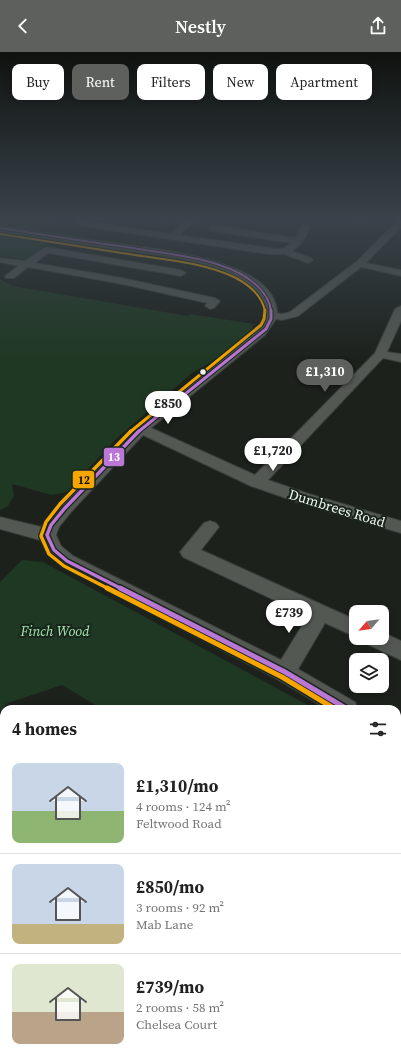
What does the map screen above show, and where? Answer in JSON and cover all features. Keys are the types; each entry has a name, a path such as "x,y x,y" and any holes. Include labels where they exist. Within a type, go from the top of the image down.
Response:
{"street":[{"path":"10,276 25,265"},
{"path":"32,265 122,281 215,301 210,306"},
{"path":"134,265 180,273"},
{"path":"215,265 243,275 256,284 265,294 270,303 272,315 267,327 252,341 141,429 65,508 51,525 47,535 54,550 67,560 284,672 340,705"},
{"path":"272,315 286,316 294,314 358,265"},
{"path":"364,265 401,273"},
{"path":"122,281 139,266"},
{"path":"257,482 380,354 401,309"},
{"path":"380,354 401,358"},
{"name":"Dumbrees Road","path":"141,429 257,482 303,498 401,528"},
{"path":"0,523 47,535"},
{"path":"210,527 189,552 349,626"},
{"path":"284,672 321,612"},
{"path":"389,645 401,651"}],"green space":[{"path":"0,279 12,286 188,316 190,314 254,324 251,330 238,342 218,358 192,373 116,439 67,492 52,495 12,484 14,496 8,506 0,510"},
{"name":"Finch Wood","path":"22,560 43,562 308,705 95,705 62,685 8,703 6,705 0,705 0,582"}],"transit line":[{"name":"12","path":"194,265 211,269 236,278 256,292 265,311 265,316 261,325 137,425 60,504 46,522 41,536 49,554 64,566 282,677 328,705"},
{"name":"13","path":"219,265 228,268 251,280 261,289 271,307 271,319 266,329 141,429 65,508 51,525 47,535 54,550 67,561 285,672 340,705"}]}
